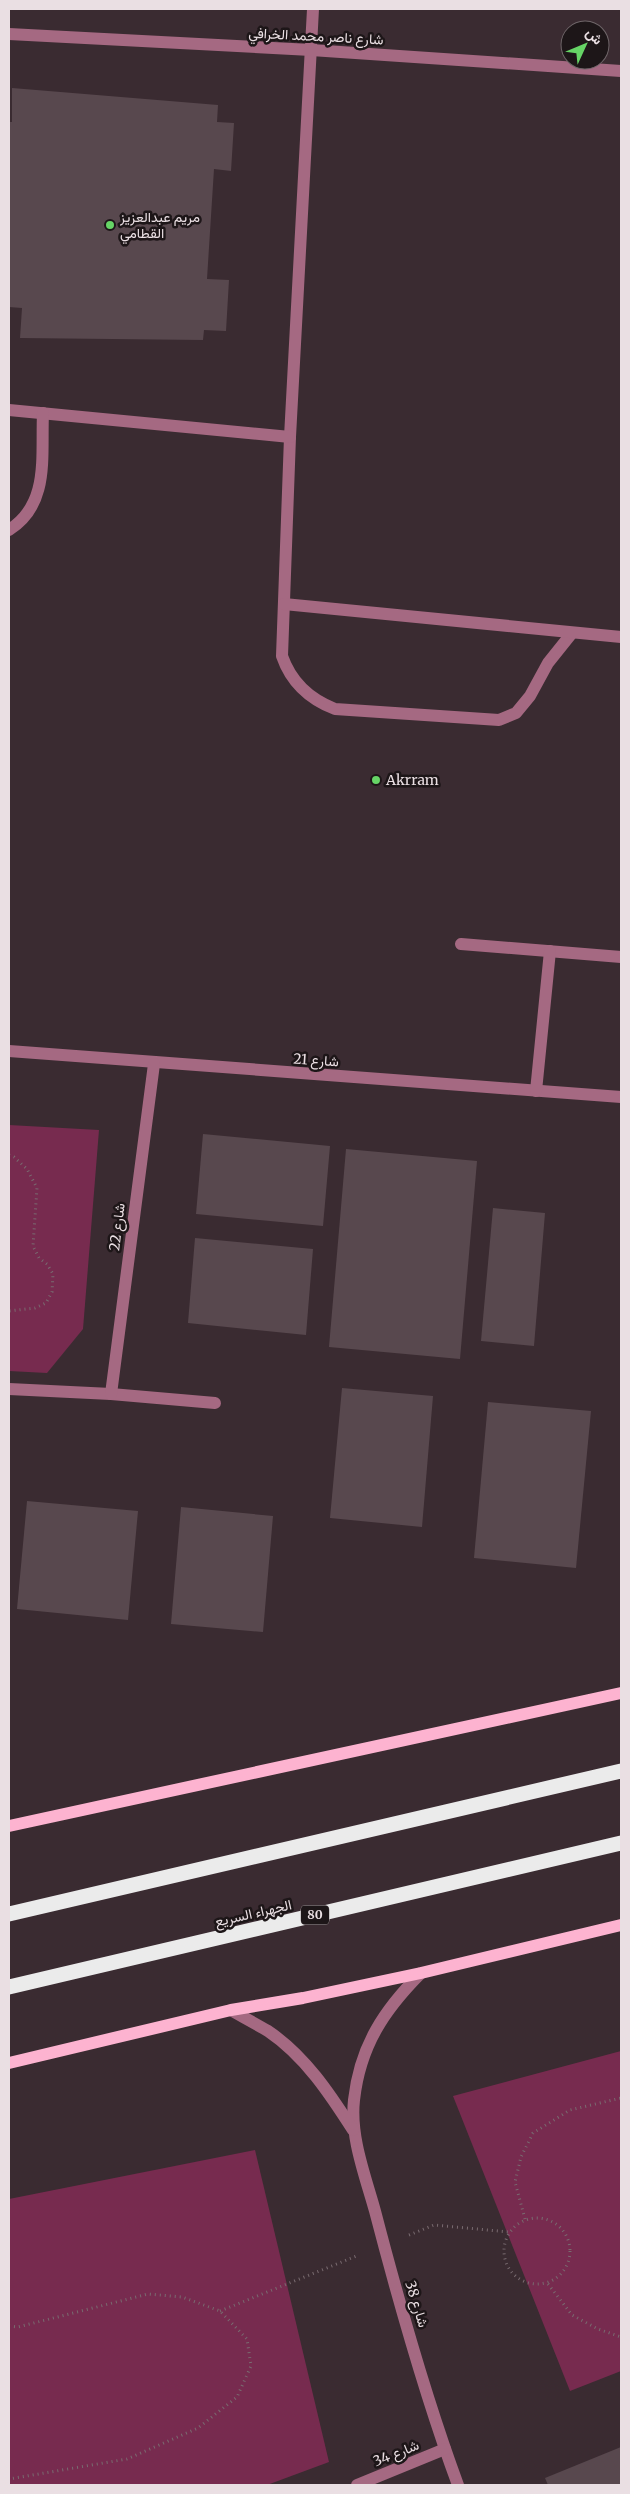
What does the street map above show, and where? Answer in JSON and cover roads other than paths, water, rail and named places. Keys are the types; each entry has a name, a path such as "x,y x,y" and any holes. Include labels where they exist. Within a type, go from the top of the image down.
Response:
{"highway":[{"path":"9,1914 621,1771"},
{"name":"الجهراء السريع","path":"9,1987 621,1843"}],"main road":[{"path":"9,1826 621,1693"},
{"path":"9,2063 231,2010 302,1998 422,1973 621,1926"}],"street":[{"path":"313,9 290,437 282,656 287,671 301,688 318,702 335,709 499,720 516,713 530,696 548,663 572,633"},
{"name":"شارع ناصر محمد الخرافي","path":"9,34 310,50 621,71"},
{"path":"9,410 290,437"},
{"path":"9,530 24,521 39,493 43,413"},
{"path":"284,604 621,637"},
{"path":"461,944 621,957"},
{"path":"536,1091 550,951"},
{"name":"شارع 21","path":"9,1051 154,1064 621,1097"},
{"name":"شارع 22","path":"110,1394 154,1064"},
{"path":"9,1390 110,1394 215,1402"},
{"name":"شارع 38","path":"422,1973 399,1996 381,2019 368,2045 359,2072 354,2101 354,2130 384,2245 445,2449 458,2485"},
{"name":"شارع 38","path":"231,2010 269,2032 301,2060 330,2093 354,2130"},
{"name":"شارع 34","path":"358,2485 445,2449"}],"place":[{"name":"مريم عبدالعزيز القطامي","path":"110,225"},
{"name":"Akrram","path":"376,780"}]}
